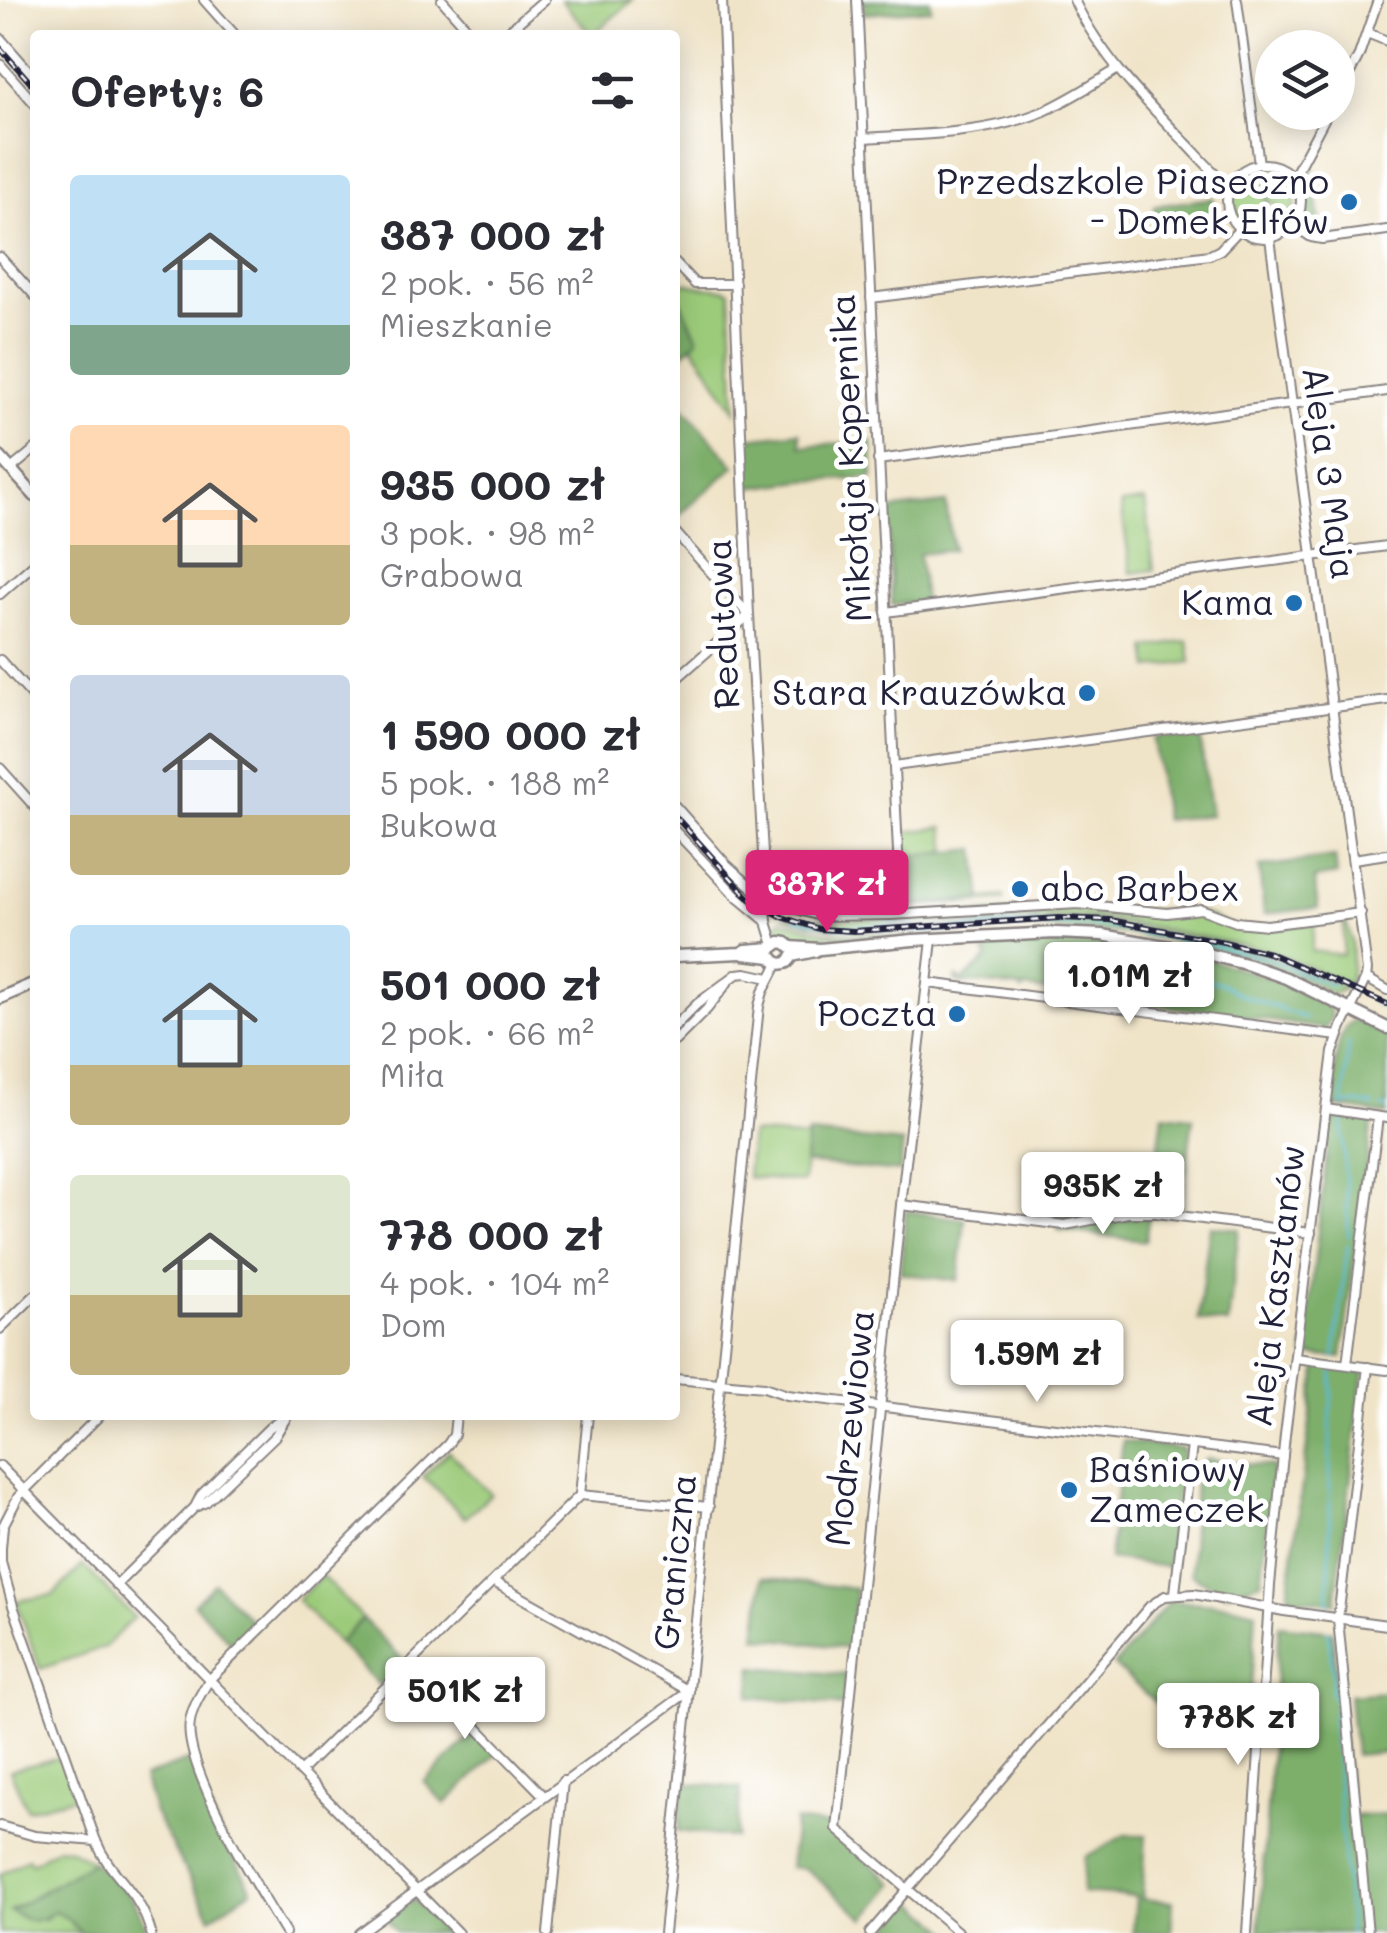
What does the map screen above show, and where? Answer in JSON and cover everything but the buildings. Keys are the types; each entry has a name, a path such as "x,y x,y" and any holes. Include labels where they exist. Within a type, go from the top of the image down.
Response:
{"street":[{"path":"204,0 231,30"},
{"path":"442,0 469,30"},
{"path":"510,30 544,0"},
{"name":"Redutowa","path":"722,0 749,615 767,922 774,953"},
{"name":"Mikołaja Kopernika","path":"856,0 900,914"},
{"path":"1074,0 1118,70 1230,186"},
{"path":"1237,0 1259,164"},
{"path":"1355,63 1378,0"},
{"path":"1367,32 1387,40"},
{"path":"0,38 30,72"},
{"path":"0,64 30,98"},
{"path":"863,138 960,132 1008,123 1068,99 1118,70"},
{"path":"1293,178 1318,130"},
{"path":"1259,164 1271,165 1293,178 1301,205 1292,225 1270,238 1257,238 1239,230 1227,208 1227,196 1236,176 1259,164"},
{"path":"1292,225 1322,239 1387,230"},
{"path":"871,298 1210,255 1239,230"},
{"name":"Aleja 3 Maja","path":"1270,238 1367,959 1366,978"},
{"path":"0,256 30,290"},
{"path":"680,269 695,284 736,284"},
{"path":"680,277 684,273"},
{"path":"878,460 1387,391"},
{"path":"12,470 30,453"},
{"path":"0,456 30,490"},
{"path":"680,538 749,615 680,676"},
{"path":"886,612 1387,546"},
{"path":"0,594 30,567"},
{"path":"0,660 30,693"},
{"path":"894,766 1387,700"},
{"path":"0,768 30,801"},
{"path":"680,812 726,864 766,900 824,916 1078,904 1167,913 1201,909 1236,922 1267,925 1361,913"},
{"path":"680,836 738,898 767,922"},
{"path":"1353,859 1387,854"},
{"path":"774,953 783,942 792,951 1055,933 1102,935 1249,965 1286,978 1387,1028"},
{"name":"Modrzewiowa","path":"909,1889 837,1830 932,940"},
{"path":"680,956 774,953 788,962 792,951"},
{"name":"Graniczna","path":"664,1933 760,1006 774,953"},
{"path":"680,1021 740,973 769,978"},
{"path":"1350,1009 1366,978 1387,990"},
{"path":"928,982 1338,1036"},
{"path":"680,1036 728,983"},
{"path":"0,998 30,985"},
{"name":"Aleja Kasztanów","path":"1247,1933 1268,1606 1283,1456 1334,1052 1350,1009"},
{"path":"1326,1110 1382,1118 1347,1364"},
{"path":"901,1205 1064,1225 1156,1213 1311,1233"},
{"path":"0,1329 30,1300"},
{"path":"1295,1358 1387,1370"},
{"path":"1368,1367 1338,1619 1368,1933"},
{"path":"680,1380 764,1387 787,1395 1283,1456"},
{"path":"95,1420 24,1490 2,1526 1,1562 96,1841 104,1859 138,1900 151,1933"},
{"path":"116,1585 195,1507 206,1502 244,1460 275,1436 285,1420"},
{"path":"285,1933 221,1821 194,1752 189,1724 193,1710 209,1680 448,1444 454,1435 456,1420"},
{"path":"300,1772 580,1495 588,1420"},
{"path":"1175,1593 1192,1445"},
{"path":"0,1466 458,1933"},
{"path":"580,1495 709,1508"},
{"path":"360,1933 689,1691 494,1582"},
{"path":"870,1933 1150,1606 1165,1596 1194,1594 1387,1625"},
{"path":"413,1662 544,1796"},
{"path":"548,1933 563,1781"},
{"path":"0,1826 36,1836 96,1841"},
{"path":"909,1889 959,1933"}],"green space":[{"path":"561,0 633,0 598,30 588,30"},
{"path":"864,0 930,0 931,9 864,14"},
{"path":"1311,161 1321,227 1309,227 1305,222 1301,173"},
{"path":"1259,169 1282,175 1294,190 1294,210 1281,229 1275,216 1278,207 1270,202 1264,187 1269,182 1269,173 1251,176 1268,203 1264,212 1273,217 1279,231 1262,233 1249,229 1233,211 1235,187"},
{"path":"1213,198 1216,220 1155,228 1154,206"},
{"path":"686,283 730,291 736,412 692,344 698,339 680,299 680,286"},
{"path":"680,300 698,339 683,354 680,351"},
{"path":"680,404 735,466 680,515"},
{"path":"800,432 801,446 872,441 873,478 749,488 747,438"},
{"path":"1145,501 1154,570 1131,573 1121,504"},
{"path":"946,503 953,550 919,554 924,601 892,605 887,510"},
{"path":"1188,641 1191,662 1150,668 1147,648"},
{"path":"1199,731 1211,815 1164,820 1153,738"},
{"path":"944,827 948,852 904,858 908,905 1004,897 1004,901 906,907 902,901 899,852 904,851 903,832"},
{"path":"976,849 982,899 908,905 904,857"},
{"path":"1335,857 1337,875 1314,879 1318,908 1264,914 1259,867"},
{"path":"1066,907 1202,913 1244,927 1315,923 1311,951 1343,955 1344,919 1352,950 1349,984 1268,950 1101,917 899,926 899,921 923,916"},
{"path":"785,916 834,920 889,918 897,921 898,926 827,926"},
{"path":"781,920 826,932 851,933 1096,920 1264,954 1346,988 1333,994 1251,958 1112,932 1023,928 915,935 832,934 810,940 792,937 786,930 781,930 781,934 776,925"},
{"path":"1050,938 1157,948 1228,964 1328,1004 1332,1017 1325,1029 955,981 957,977 962,981 988,958 983,945"},
{"path":"1359,1020 1387,1034 1387,1115 1335,1107 1331,1103 1341,1036 1351,1022"},
{"path":"1163,1114 1193,1117 1181,1212 1152,1208 1129,1211 1130,1205 1151,1207"},
{"path":"1331,1117 1372,1121 1342,1358 1304,1355"},
{"path":"751,1133 807,1138 803,1182 747,1177"},
{"path":"808,1134 903,1143 900,1172 805,1163"},
{"path":"1062,1197 1121,1204 1120,1212 1059,1221"},
{"path":"906,1211 965,1219 958,1281 900,1273"},
{"path":"1149,1216 1145,1241 1058,1230 1058,1227"},
{"path":"1210,1226 1239,1229 1228,1324 1198,1320"},
{"path":"1317,1366 1364,1372 1335,1603 1288,1597"},
{"path":"1123,1441 1183,1449 1168,1567 1109,1559"},
{"path":"449,1451 491,1494 465,1518 423,1476"},
{"path":"1206,1459 1274,1467 1261,1582 1226,1594 1191,1574 1195,1476"},
{"path":"83,1565 134,1617 105,1647 40,1669 16,1601 53,1595"},
{"path":"322,1576 363,1619 338,1643 297,1600"},
{"path":"763,1577 856,1589 850,1648 756,1637"},
{"path":"214,1583 255,1625 235,1647 194,1604"},
{"path":"1170,1601 1256,1611 1249,1723 1173,1718 1114,1666"},
{"path":"363,1619 404,1661 379,1685 338,1643"},
{"path":"1279,1625 1332,1631 1351,1816 1387,1814 1387,1933 1259,1933"},
{"path":"753,1667 847,1675 844,1706 750,1697"},
{"path":"1387,1692 1387,1752 1355,1755 1349,1695"},
{"path":"475,1733 497,1754 445,1804 424,1782"},
{"path":"61,1757 76,1797 27,1809 10,1770"},
{"path":"190,1760 217,1827 252,1890 211,1917 154,1813 143,1777"},
{"path":"684,1783 741,1788 736,1838 678,1831"},
{"path":"795,1821 833,1826 832,1836 843,1838 894,1884 865,1919 806,1869 790,1867"},
{"path":"1125,1835 1146,1835 1142,1899 1173,1902 1171,1933 1133,1933 1136,1897 1082,1893 1085,1857"},
{"path":"58,1847 93,1862 32,1897 43,1920 55,1911 81,1933 0,1933 0,1875 28,1858 32,1863"},
{"path":"93,1862 133,1900 148,1933 81,1933 55,1911 32,1920 10,1911"},
{"path":"414,1900 446,1933 397,1933 385,1919"},
{"path":"912,1900 952,1933 885,1933"}],"waterway":[{"path":"796,918 837,927 896,924"},
{"path":"900,924 916,923"},
{"path":"916,932 1022,925 1105,927 1266,958 1333,986"},
{"path":"1060,992 1117,953 1150,954 1305,1018"},
{"path":"1371,1001 1387,1009"},
{"path":"1342,1106 1349,1043"},
{"path":"1342,1105 1374,1106"},
{"path":"1382,1107 1387,1108"},
{"path":"1342,1118 1349,1237"},
{"path":"1334,1358 1348,1245"},
{"path":"1328,1606 1333,1367"},
{"path":"1328,1630 1350,1933"}],"railway":[{"path":"0,48 30,82"},
{"path":"680,822 748,897 782,917 819,929 854,931 1059,918 1110,920 1269,953 1387,1004"}],"place":[{"name":"Przedszkole Piaseczno - Domek Elfów","path":"1349,202"},
{"name":"Kama","path":"1294,603"},
{"name":"Stara Krauzówka","path":"1087,693"},
{"name":"abc Barbex","path":"1020,889"},
{"name":"Poczta","path":"957,1014"},
{"name":"Baśniowy Zameczek","path":"1069,1490"}]}
